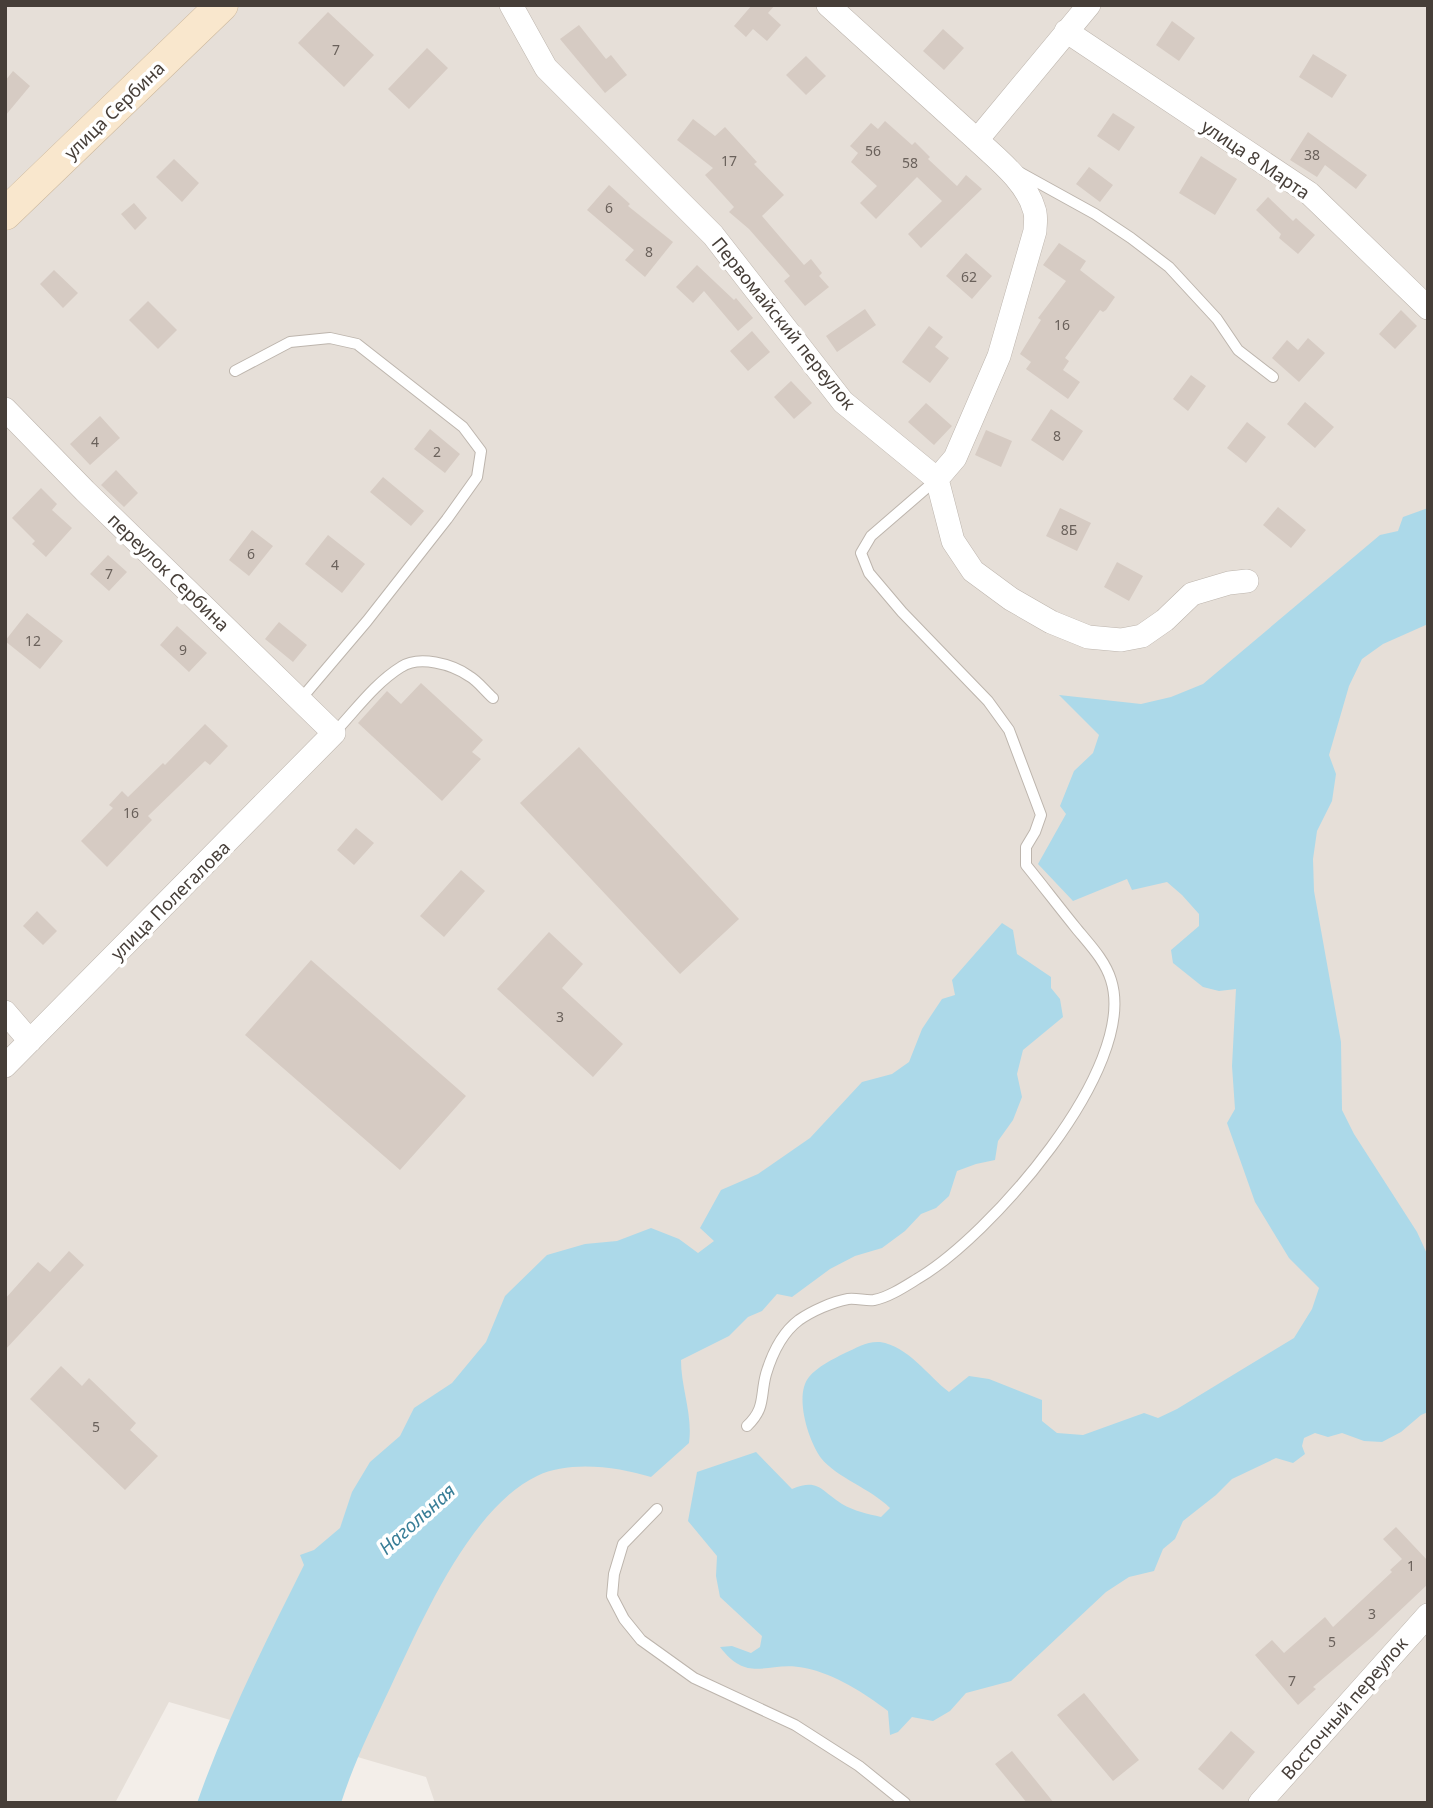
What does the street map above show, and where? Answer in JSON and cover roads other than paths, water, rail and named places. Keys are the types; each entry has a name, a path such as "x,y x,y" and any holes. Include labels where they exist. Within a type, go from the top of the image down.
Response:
{"street":[{"name":"улица Сербина","path":"5,214 222,5"},
{"name":"Первомайский переулок","path":"511,5 545,68 713,235 843,402 937,479"},
{"path":"828,5 1000,162 1029,196 1035,211 1035,231 999,356 955,458 937,479 953,541 973,571 1011,599 1051,622 1088,637 1121,640 1142,636 1165,620 1192,594 1229,583 1248,581"},
{"path":"977,140 1089,5"},
{"name":"улица 8 Марта","path":"1066,31 1309,193 1428,308"},
{"name":"переулок Сербина","path":"5,409 85,491 334,733"},
{"name":"улица Полегалова","path":"5,1066 334,733"},
{"path":"5,1012 30,1041"},
{"name":"Восточный переулок","path":"1260,1803 1428,1615"}],"lane":[{"path":"1000,162 1095,214 1168,267 1217,320 1238,350 1273,377"},
{"path":"235,371 290,342 330,338 357,344 463,427 481,451 477,477 447,519 367,621 300,700"},
{"path":"747,1426 757,1417 761,1408 766,1374 774,1353 783,1336 798,1321 846,1299 872,1300 887,1296 920,1278 961,1248 985,1226 1053,1145 1075,1111 1109,1041 1115,1008 1111,981 1100,958 1026,865 1026,847 1041,815 1009,730 988,701 885,593 869,573 861,553 871,536 937,479"},
{"path":"334,733 384,680 402,666 417,662 456,668 471,677 493,698"},
{"path":"657,1509 623,1544 614,1574 612,1596 624,1619 641,1640 694,1678 795,1725 859,1766 905,1803"}],"water":[{"path":"1428,508 1428,624 1383,644 1362,659 1349,686 1329,755 1336,774 1332,801 1317,831 1313,859 1314,891 1341,1042 1342,1110 1354,1134 1417,1232 1428,1256 1428,1412 1382,1442 1364,1441 1342,1433 1328,1437 1315,1433 1304,1438 1302,1446 1305,1454 1293,1463 1276,1458 1232,1479 1183,1521 1175,1539 1163,1549 1154,1571 1129,1577 1106,1592 1011,1681 966,1693 950,1711 933,1721 912,1717 898,1732 890,1735 888,1711 838,1679 792,1666 759,1669 740,1665 720,1647 732,1646 751,1653 760,1647 762,1636 720,1597 716,1576 717,1556 688,1521 697,1472 756,1452 792,1489 814,1485 847,1506 881,1517 890,1508 828,1465 816,1450 804,1418 803,1395 809,1377 825,1364 866,1344 880,1342 909,1355 949,1392 969,1376 989,1379 1042,1400 1042,1421 1057,1433 1083,1435 1144,1413 1158,1418 1177,1409 1294,1338 1312,1309 1319,1288 1289,1258 1255,1202 1227,1123 1235,1109 1232,1066 1236,989 1219,991 1203,987 1173,963 1171,950 1199,926 1199,914 1167,882 1132,890 1127,879 1073,901 1038,864 1066,814 1060,806 1074,771 1093,753 1099,735 1059,695 1141,704 1171,697 1203,684 1380,535 1398,531 1403,517"},
{"name":"Нагольная","path":"1002,923 1013,930 1017,954 1051,977 1051,988 1060,999 1063,1017 1023,1050 1017,1074 1022,1097 1013,1120 998,1141 995,1160 957,1171 949,1196 936,1208 921,1214 905,1231 882,1248 855,1256 830,1269 792,1297 777,1294 762,1311 748,1317 729,1336 681,1360 689,1443 651,1477 624,1470 594,1467 550,1471 513,1492 490,1513 450,1569 417,1630 364,1743 341,1803 197,1803 233,1712 304,1565 300,1555 314,1550 340,1528 352,1492 370,1462 400,1436 414,1408 452,1383 486,1342 505,1296 547,1255 585,1244 617,1241 651,1228 679,1239 698,1253 714,1241 700,1228 721,1190 758,1174 810,1138 862,1082 892,1074 909,1062 922,1029 942,999 955,995 952,980"}]}
